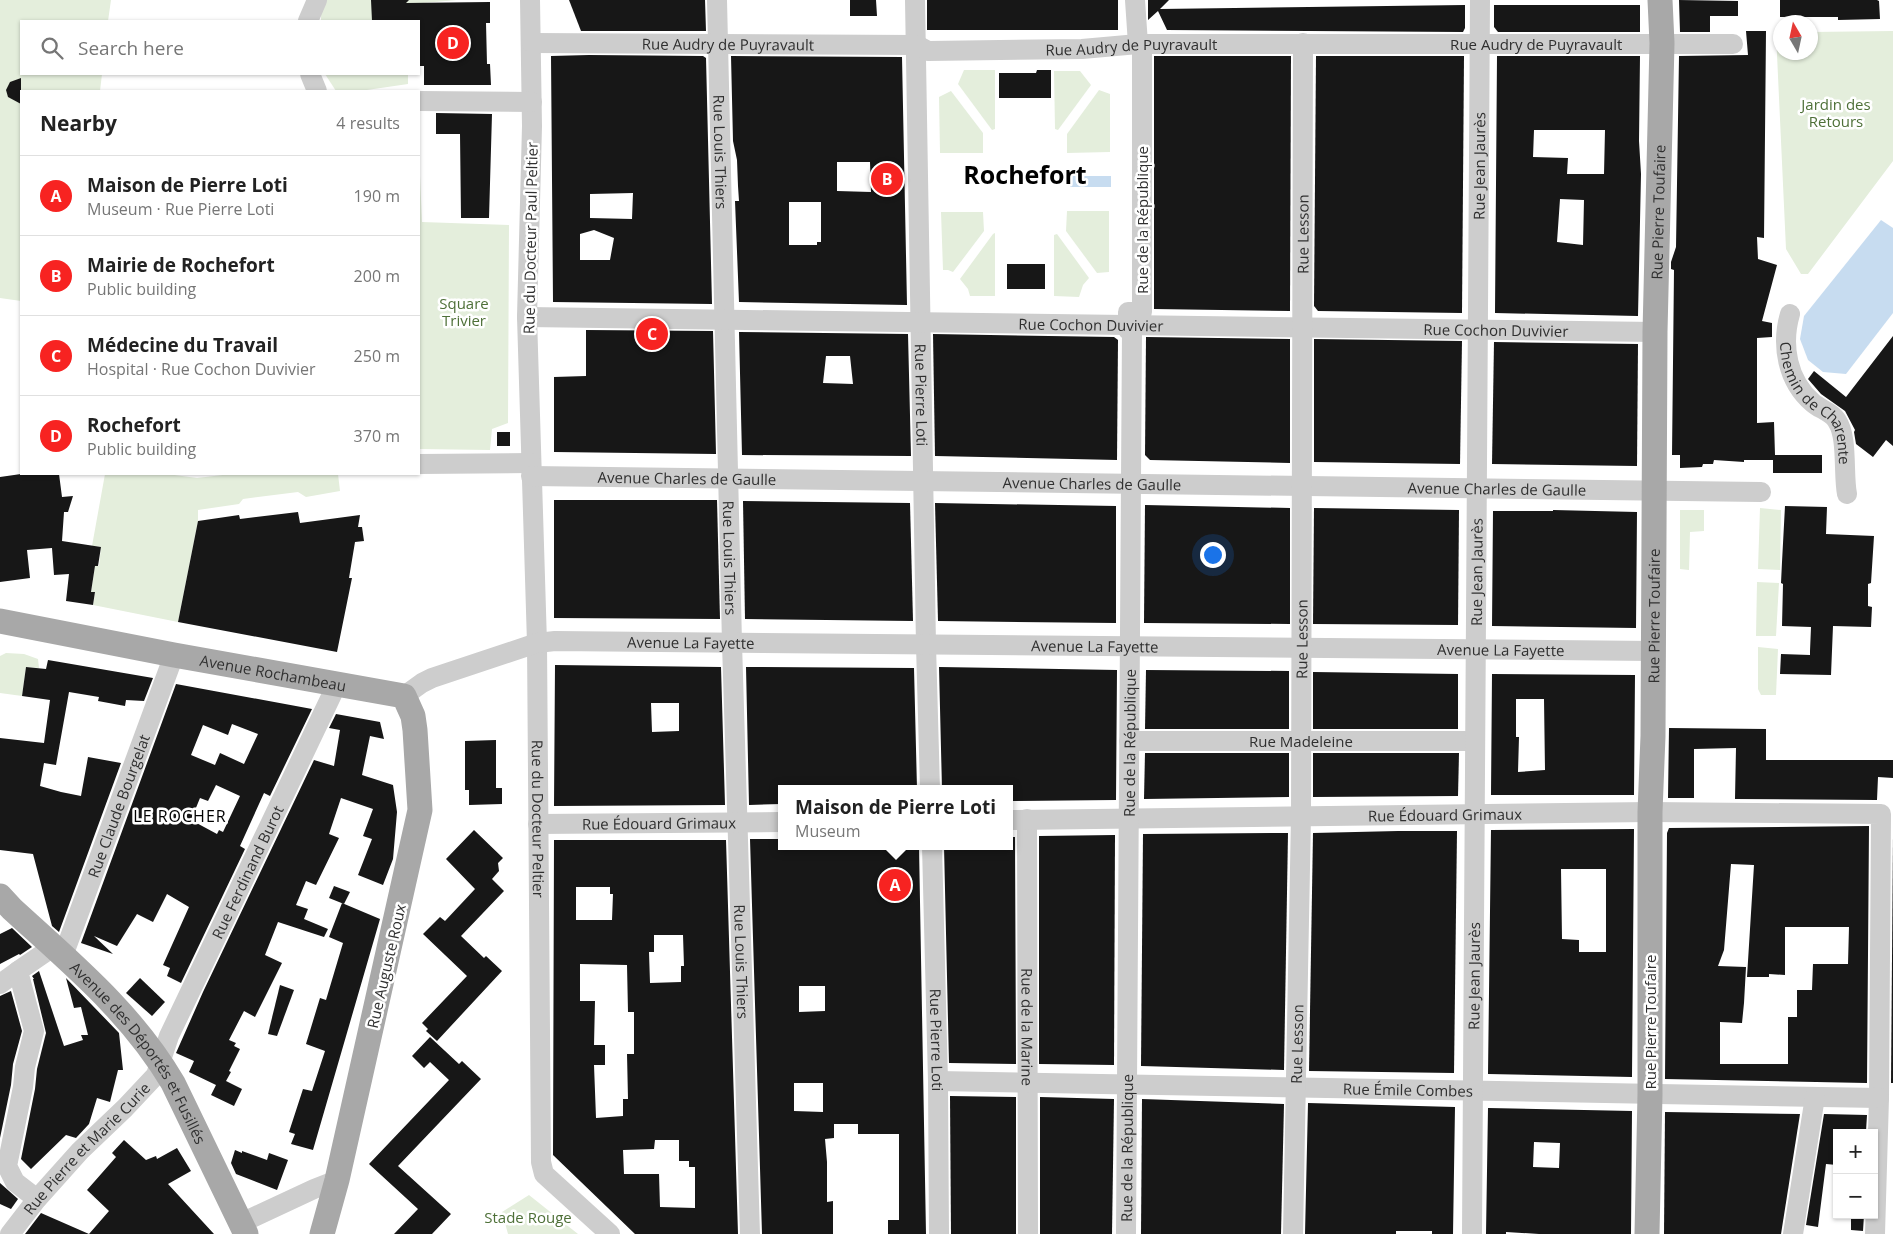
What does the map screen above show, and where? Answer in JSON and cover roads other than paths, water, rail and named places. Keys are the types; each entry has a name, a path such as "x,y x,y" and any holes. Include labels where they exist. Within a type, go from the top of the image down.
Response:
{"main road":[{"name":"Rue Pierre Toufaire","path":"1647,1234 1650,1094 1653,490 1662,43 1660,0"},
{"name":"Avenue Rochambeau","path":"0,620 174,655 404,696"},
{"name":"Rue Auguste Roux","path":"322,1234 337,1180 420,810 415,730 404,696"},
{"name":"Avenue des Déportés et Fusillés","path":"0,896 112,1002 160,1061 173,1083 243,1229"}],"street":[{"path":"308,20 317,0"},
{"name":"Rue du Docteur Paul Peltier","path":"530,0 532,102 527,317 531,470"},
{"name":"Rue Louis Thiers","path":"717,0 726,320 732,643 750,1234"},
{"name":"Rue Pierre Loti","path":"915,0 930,785"},
{"name":"Rue de la République","path":"1126,1234 1129,647 1132,483 1132,330 1128,330 1128,312 1142,312 1142,52 1138,44 1135,0"},
{"name":"Rue Jean Jaurès","path":"1472,1234 1480,0"},
{"name":"Rue Lesson","path":"1293,1234 1301,816 1303,43"},
{"name":"Rue Audry de Puyravault","path":"532,44 917,45 928,51 1051,50 1138,44 1733,44"},
{"path":"310,75 317,90"},
{"path":"420,101 532,102"},
{"name":"Chemin de Charente","path":"1790,314 1785,337 1789,366 1797,385 1805,396 1838,421 1844,444 1847,494"},
{"name":"Rue Cochon Duvivier","path":"527,317 1655,332"},
{"name":"Avenue Charles de Gaulle","path":"420,464 729,478 1761,492"},
{"name":"Rue du Docteur Peltier","path":"531,470 537,643 541,1162 544,1174 610,1234"},
{"path":"404,696 432,678 537,643"},
{"name":"Avenue La Fayette","path":"537,643 732,643 1653,652"},
{"name":"Rue Claude Bourgelat","path":"58,952 174,655"},
{"name":"Rue Ferdinand Burot","path":"160,1061 169,1036 337,684"},
{"name":"Rue Madeleine","path":"1129,741 1475,741"},
{"name":"Rue Édouard Grimaux","path":"1018,820 1650,812 1881,814 1879,1098"},
{"name":"Rue de la Marine","path":"1018,820 1029,1083 1028,1234"},
{"name":"Rue Édouard Grimaux","path":"538,824 778,822"},
{"name":"Rue Pierre Loti","path":"932,850 938,1081 939,1234"},
{"path":"0,984 18,971 58,952"},
{"path":"18,971 34,1031 25,1066 23,1087 7,1166 15,1182 36,1199"},
{"name":"Rue Pierre et Marie Curie","path":"8,1229 80,1151 156,1075 160,1061"},
{"name":"Rue Émile Combes","path":"938,1081 1879,1098"},
{"path":"1793,1234 1815,1097"},
{"path":"1875,1234 1879,1098"},
{"path":"243,1229 314,1189 337,1180"}],"water":[{"path":"1070,176 1111,176 1111,187 1070,187"},
{"path":"1881,220 1893,228 1893,313 1846,374 1823,372 1808,360 1800,339 1804,316"}],"place":[{"name":"Rochefort","path":"453,43"},
{"name":"Mairie de Rochefort","path":"887,179"},
{"name":"Médecine du Travail","path":"652,334"},
{"name":"Maison de Pierre Loti","path":"895,885"}],"district":[{"name":"Rochefort","path":"1025,174"},
{"name":"LE ROCHER","path":"180,816"}],"park label":[{"name":"Jardin des Retours","path":"1836,112"},
{"name":"Square Trivier","path":"464,312"},
{"name":"Stade Rouge","path":"528,1217"}]}
